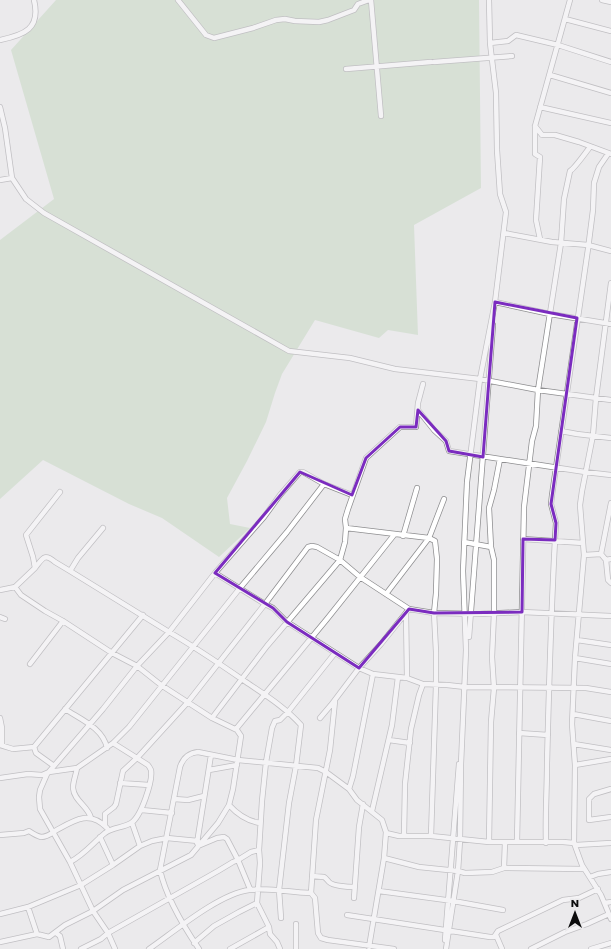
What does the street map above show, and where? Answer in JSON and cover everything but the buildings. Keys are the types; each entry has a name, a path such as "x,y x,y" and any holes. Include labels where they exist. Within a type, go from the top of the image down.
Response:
{"street":[{"path":"0,40 16,37 28,31 34,21 36,8 34,0"},
{"path":"178,0 206,35 214,38 253,28 276,20 285,19 319,22 328,20 354,10 358,4 370,0 381,116"},
{"path":"445,949 495,302 506,212 500,194 497,150 496,93 490,44 489,0"},
{"path":"540,239 536,220 540,157 535,154 535,126 570,0"},
{"path":"602,0 611,2"},
{"path":"565,19 611,31"},
{"path":"490,44 508,41 516,36 558,45 611,62"},
{"path":"346,69 512,56"},
{"path":"550,75 611,93"},
{"path":"0,107 5,128 12,178 26,199 44,213 282,348 289,351 350,358 395,369 480,379 538,390 611,400"},
{"path":"540,107 611,123"},
{"path":"535,126 542,135 555,136 579,142 609,154 599,167 594,183 593,210 551,504 556,523 548,689 545,808 546,843"},
{"path":"517,842 524,507 532,441 536,426 538,390 561,243 564,199 570,171 574,170 577,163 590,147"},
{"path":"0,180 12,178"},
{"path":"504,233 552,242 588,245 611,250"},
{"path":"611,283 596,398 593,435 580,505 584,555 575,658 573,714 575,765 574,843 584,869 598,889 611,919"},
{"path":"445,949 458,871 460,840 461,764 466,650 463,571 467,482 480,379 495,302"},
{"path":"495,302 550,314 611,324"},
{"path":"212,718 287,622 340,560 345,542 345,519 366,458 400,427 416,427 423,384"},
{"path":"418,410 434,430 446,441 450,451 557,468 611,474"},
{"path":"561,431 611,438"},
{"path":"489,842 491,722 494,688 492,657 494,560 491,547 489,508 500,459"},
{"path":"115,949 108,933 93,911 70,862 39,805 40,790 44,778 137,666 168,632 215,573 264,517 280,494 300,472 303,472 324,484 352,495"},
{"path":"0,778 28,774 42,775 49,772 76,768 113,743 129,727 161,685 194,647 324,484"},
{"path":"403,536 417,488"},
{"path":"35,568 26,535 60,492"},
{"path":"386,594 429,538 444,498"},
{"path":"601,554 611,503"},
{"path":"70,571 78,558 103,528"},
{"path":"346,528 394,535 429,538 435,541 436,593 434,613 436,685 431,836"},
{"path":"236,729 394,535"},
{"path":"523,539 583,543"},
{"path":"464,542 491,547"},
{"path":"105,826 105,814 116,804 123,771 138,758 188,702 308,547 317,547 340,560 360,577 408,611 434,613 522,612 611,616"},
{"path":"584,555 601,554 609,559 608,580 611,583"},
{"path":"0,590 15,587 35,568 42,559 46,557 50,558 194,647 264,694 288,712 301,725 296,766 289,803 279,890 281,918"},
{"path":"215,573 273,608 287,622 335,653 372,674 407,678 423,684 465,688 586,688 611,692"},
{"path":"0,942 37,934 49,937 65,926 93,911 123,890 190,855 218,823 229,805 234,789 241,736 236,729 212,718 161,685 137,666 112,653 45,611 21,595 15,587"},
{"path":"320,718 335,701 359,668 408,611"},
{"path":"407,678 408,611"},
{"path":"0,718 2,728 1,745 13,749 34,747 143,615"},
{"path":"30,664 63,621"},
{"path":"577,640 611,645"},
{"path":"280,949 277,942 270,934 269,927 257,903 260,863 260,823 266,762 272,728 275,721 280,720 288,712 335,653"},
{"path":"575,658 611,664"},
{"path":"349,789 353,776 372,674"},
{"path":"372,811 388,740 398,677"},
{"path":"404,835 405,784 410,743 414,714 423,684"},
{"path":"311,893 316,820 330,750 335,701"},
{"path":"64,709 97,730 105,740 107,748"},
{"path":"573,714 611,721"},
{"path":"519,733 548,734"},
{"path":"388,740 410,743"},
{"path":"70,862 81,856 100,837 109,831 132,823 142,810 149,785 151,770 148,765 113,743"},
{"path":"574,744 611,750"},
{"path":"34,747 36,753 54,766"},
{"path":"199,949 194,943 170,898 160,870 180,767 185,757 192,752 211,754 237,762"},
{"path":"197,847 211,754"},
{"path":"575,765 611,759"},
{"path":"209,770 237,762 266,762 318,768 349,789 357,800 382,820 386,833 384,858 369,948"},
{"path":"76,768 73,787 74,793 77,799 88,811 91,818"},
{"path":"120,783 149,785"},
{"path":"611,789 594,794 589,799 589,820 611,817"},
{"path":"174,799 188,800 204,796"},
{"path":"354,898 359,827 363,804"},
{"path":"229,805 238,814 252,822 260,823"},
{"path":"142,810 172,813"},
{"path":"0,835 24,833 29,831 40,837 50,835 79,818 91,818 105,826 109,831"},
{"path":"132,823 140,846"},
{"path":"386,833 399,836 431,836 489,842 574,843 576,845 611,843"},
{"path":"100,837 114,865"},
{"path":"197,847 217,838 224,837 227,839 238,860 250,889"},
{"path":"0,914 28,907 81,885 114,865 140,846 152,841 167,838 198,841"},
{"path":"504,868 505,842"},
{"path":"81,949 101,939 108,933 232,862 251,852 259,850"},
{"path":"384,858 419,867 473,874 492,872 504,868 584,869"},
{"path":"590,877 611,872"},
{"path":"312,876 324,877 333,884 354,887"},
{"path":"149,949 184,924 228,896 250,889 311,893 315,898 318,933 321,938 369,948 394,949"},
{"path":"346,914 449,932 490,937 563,900 579,898 598,889"},
{"path":"379,891 453,901 503,910"},
{"path":"605,903 611,902"},
{"path":"194,943 214,926 257,903"},
{"path":"28,907 37,934"},
{"path":"531,949 565,932 609,914"},
{"path":"296,924 296,949"},
{"path":"230,949 269,927"},
{"path":"56,933 60,936 63,949"},
{"path":"496,935 502,949"},
{"path":"591,949 611,942"}],"highlighted area":[{"path":"495,302 577,318 551,504 556,523 555,540 523,539 522,612 434,613 409,609 359,668 287,622 273,608 215,573 300,472 352,495 366,458 400,427 416,427 418,410 446,441 449,451 483,457"}],"green space":[{"path":"56,0 479,0 481,188 414,225 418,335 388,330 379,338 315,320 282,374 266,422 227,498 230,524 250,528 219,557 162,518 129,504 43,460 0,499 0,240 54,199 11,50"}]}
